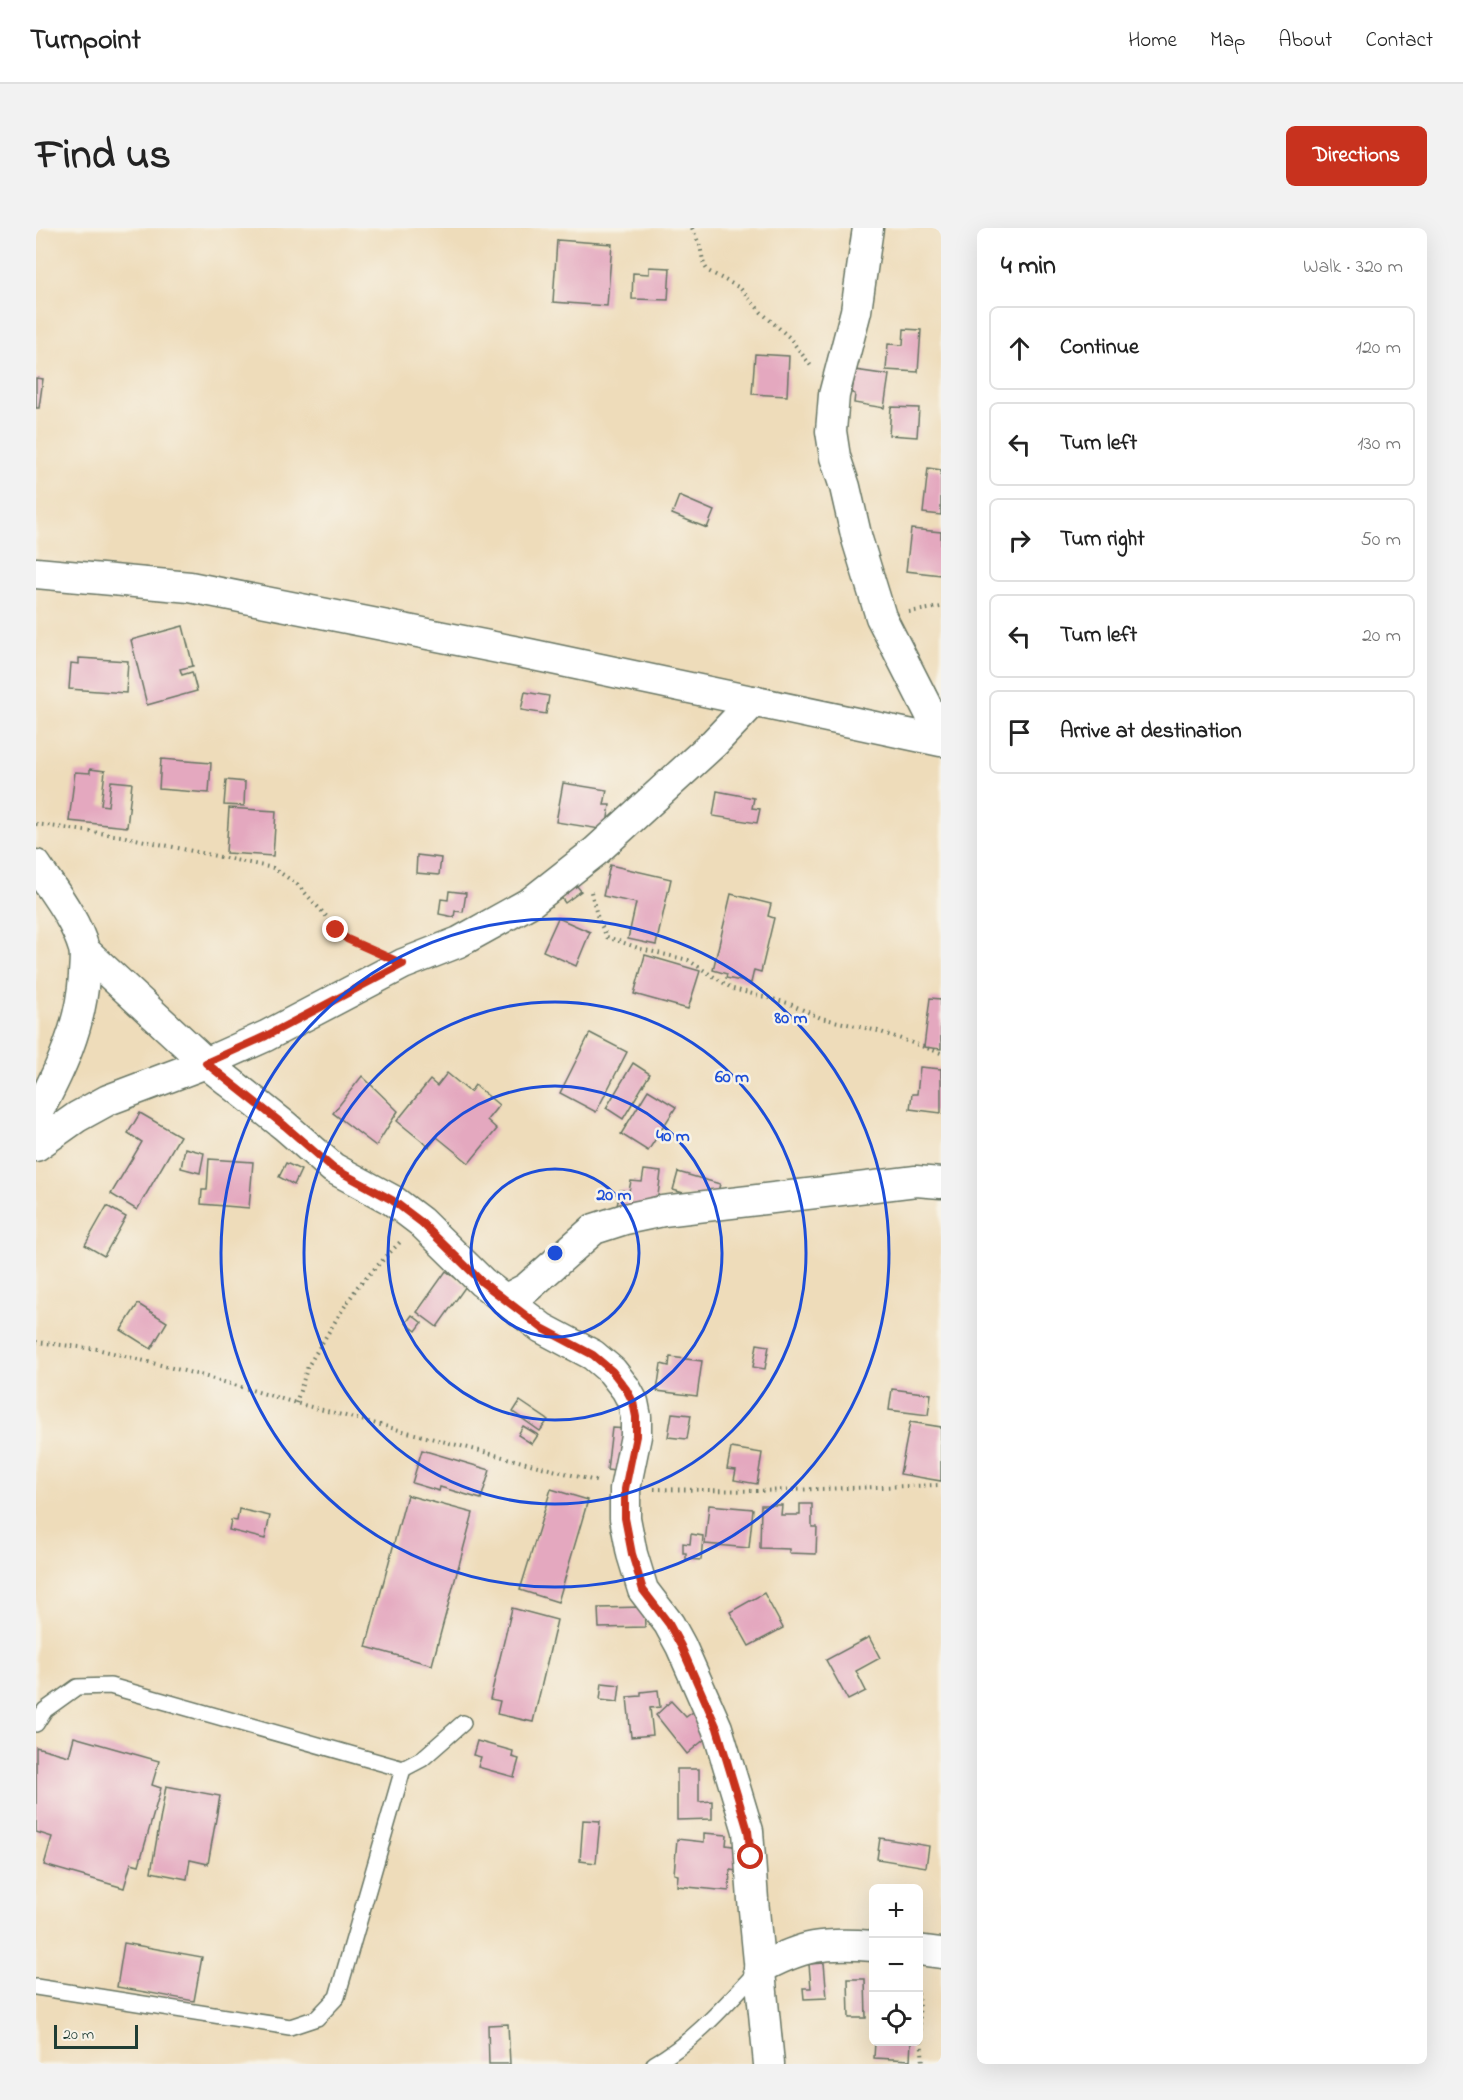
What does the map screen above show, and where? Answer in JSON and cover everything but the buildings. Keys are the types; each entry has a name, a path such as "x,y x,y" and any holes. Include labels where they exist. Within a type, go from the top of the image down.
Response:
{"street":[{"path":"868,228 856,311 834,395 831,430 835,457 881,617 941,735"},
{"path":"36,573 190,587 529,654 941,741"},
{"path":"36,1146 108,1100 206,1063 266,1036 403,964 469,936 531,902 568,875 714,743 754,701"},
{"path":"36,865 65,909 78,932 85,951 82,999 76,1027 58,1073 36,1115"},
{"path":"85,951 206,1063 333,1168 392,1200 421,1222 482,1282 542,1328 593,1355 612,1371 626,1389 633,1402 636,1417 636,1436 625,1489 627,1527 632,1554 643,1590 669,1624 681,1646 717,1728 748,1831 769,2064"},
{"path":"506,1299 527,1288 594,1229 625,1219 663,1211 916,1181 941,1183"},
{"path":"759,1970 784,1956 810,1946 846,1944 869,1946"},
{"path":"923,1951 941,1953"}],"lane":[{"path":"36,1724 45,1710 78,1687 110,1686 404,1769"},
{"path":"36,1988 290,2027 317,2018 337,1997 404,1769 422,1759 463,1723"},
{"path":"654,2064 674,2053 759,1970"}],"path":[{"path":"692,228 708,271 740,288 761,312 789,337 834,395"},
{"path":"36,824 105,833 273,868 297,884 336,930 347,939 403,964"},
{"path":"568,875 591,891 598,919 607,936 640,949 688,960 733,989 788,1003 820,1018 878,1031 941,1053"},
{"path":"296,1403 308,1366 358,1286 377,1264 421,1222"},
{"path":"36,1342 97,1349 625,1489 757,1491 941,1485"},
{"path":"922,2046 923,2064"}],"route":[{"path":"336,930 347,939 403,964 266,1036 206,1063 333,1168 392,1200 421,1222 482,1282 542,1328 593,1355 612,1371 626,1389 633,1402 636,1417 636,1436 625,1489 625,1518 632,1554 643,1590 669,1624 681,1646 717,1728 748,1831 751,1857"}]}
